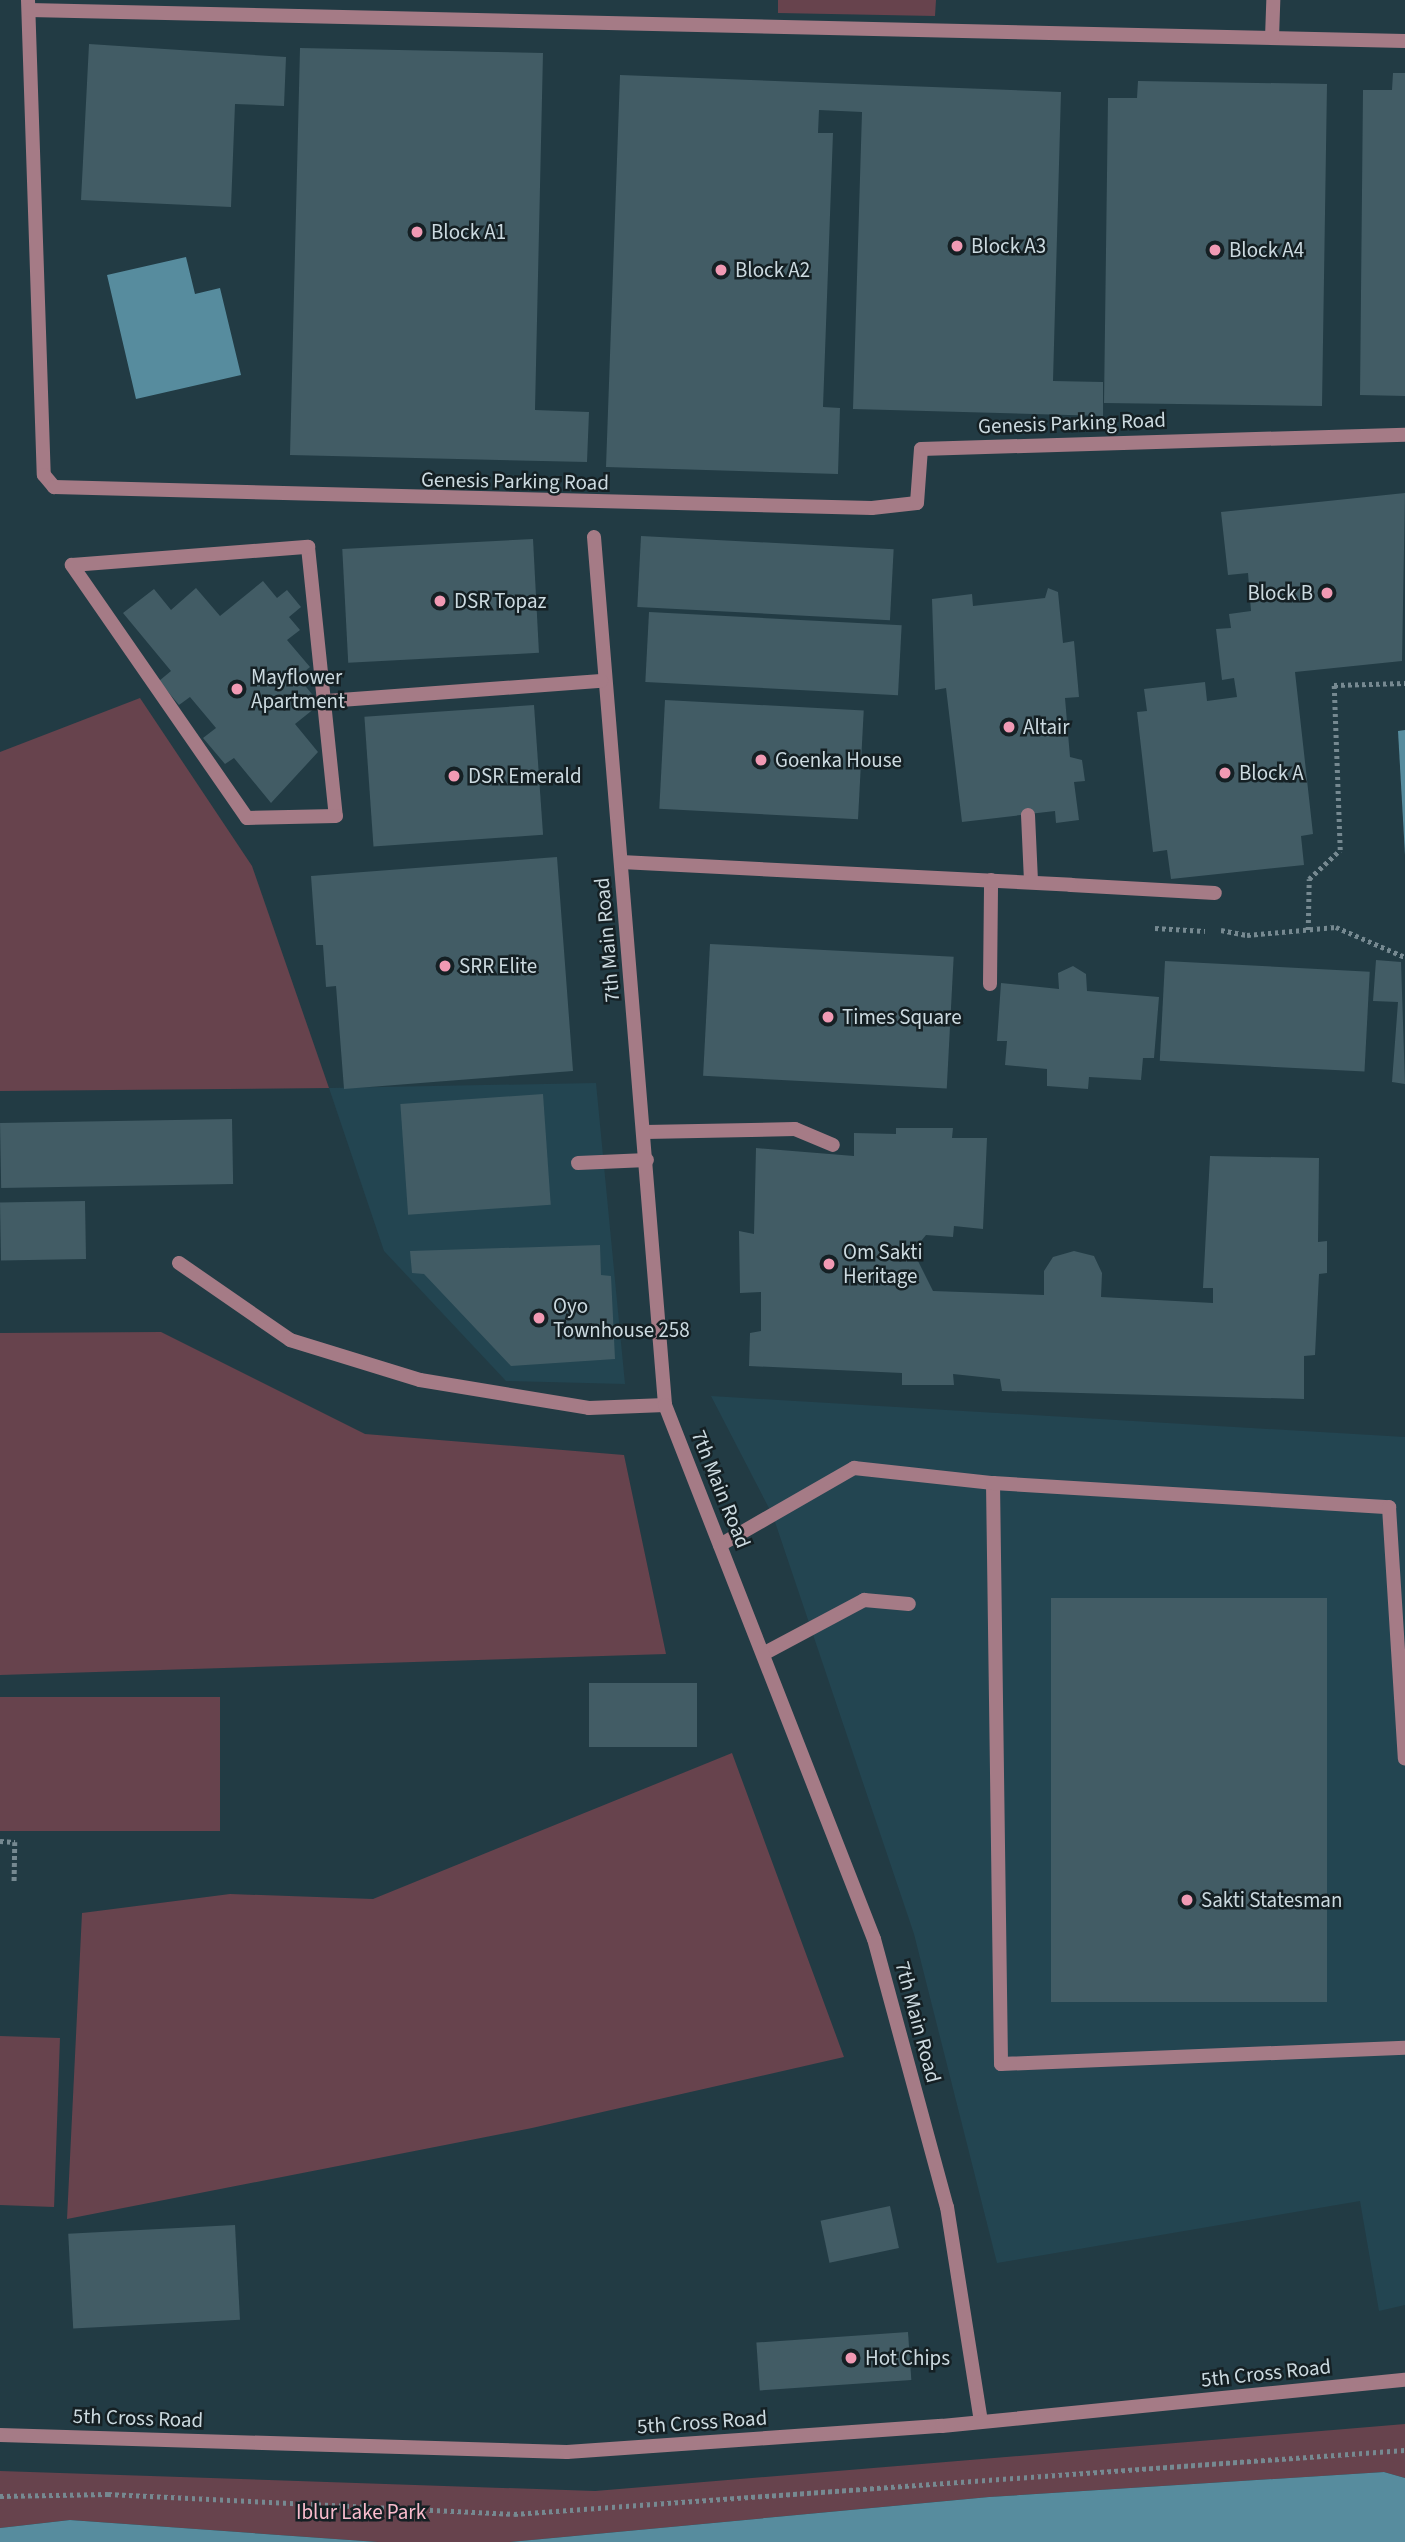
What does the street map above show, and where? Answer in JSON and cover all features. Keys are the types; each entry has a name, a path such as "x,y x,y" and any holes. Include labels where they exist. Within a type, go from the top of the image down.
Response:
{"street":[{"path":"1272,38 1273,0"},
{"name":"Genesis Parking Road","path":"1405,41 29,5 44,475 54,487 872,508 917,503 921,449 1405,435"},
{"name":"7th Main Road","path":"594,537 601,681 621,862 645,1132 665,1405 874,1939 947,2207 981,2421"},
{"path":"307,547 327,701 336,816 247,818 72,565 307,547"},
{"path":"327,701 601,681"},
{"path":"1028,815 1031,882"},
{"path":"621,862 1216,893"},
{"path":"990,984 991,880"},
{"path":"645,1132 795,1129 833,1145"},
{"path":"578,1163 647,1160"},
{"path":"180,1263 290,1340 420,1380 589,1408 665,1405"},
{"path":"720,1545 853,1468 993,1483 1389,1507 1405,1758"},
{"path":"993,1483 1001,2064 1405,2049"},
{"path":"763,1654 864,1600 909,1604"},
{"name":"5th Cross Road","path":"0,2435 567,2452 981,2421 1405,2380"}],"path":[{"path":"1308,930 1309,879 1340,850 1334,685 1405,683"},
{"path":"1149,923 1158,930 1247,935 1336,927 1405,957"},
{"path":"0,1840 15,1842 14,1881"},
{"path":"0,2496 108,2494 514,2514 1405,2450"}],"shaded area":[{"path":"186,257 195,294 220,288 241,375 136,399 107,275"},
{"path":"1405,730 1405,855 1398,731"},
{"path":"596,1083 625,1384 506,1381 384,1251 329,1088"},
{"path":"711,1396 1405,1437 1405,2305 1379,2311 1360,2201 997,2263 914,1934 773,1516"},
{"path":"1384,2472 1405,2478 1405,2542 510,2542 989,2497"},
{"path":"70,2520 378,2542 0,2542 0,2528"}],"green space":[{"path":"778,0 936,0 935,16 778,13"},
{"path":"140,698 252,866 329,1088 0,1091 0,752"},
{"path":"161,1332 365,1434 624,1455 666,1654 0,1675 0,1333"},
{"path":"0,1697 220,1697 220,1831 0,1831"},
{"path":"732,1753 844,2057 532,2128 67,2219 82,1913 230,1894 373,1899"},
{"path":"0,2036 60,2038 54,2207 0,2205"},
{"name":"Iblur Lake Park","path":"1405,2424 1405,2478 1384,2472 989,2497 510,2542 378,2542 70,2520 0,2528 0,2471 595,2491"}],"building":[{"path":"89,44 286,57 284,106 235,104 231,207 81,200"},
{"name":"Block A1","path":"300,48 543,53 535,410 589,412 587,462 290,455"},
{"path":"1393,73 1405,73 1405,396 1360,395 1363,90 1392,90"},
{"path":"620,75 1061,92 1053,381 1103,382 1103,416 853,409 862,112 819,110 818,133 833,133 823,407 840,408 838,474 606,467"},
{"name":"Block A4","path":"1138,81 1327,84 1322,406 1104,403 1108,98 1137,98"},
{"path":"1405,493 1402,661 1295,672 1313,834 1301,836 1304,865 1171,879 1167,850 1153,852 1137,712 1147,711 1144,689 1205,682 1207,701 1237,697 1234,678 1222,680 1216,629 1231,628 1229,614 1251,611 1248,573 1228,575 1221,512"},
{"path":"641,536 894,549 890,620 637,607"},
{"name":"DSR Topaz","path":"533,539 539,653 348,663 342,549"},
{"name":"Mayflower Apartment","path":"263,581 277,598 287,590 301,607 289,617 300,630 287,640 310,667 298,677 320,704 295,724 318,752 271,803 234,758 225,764 203,738 216,728 190,697 179,705 159,681 171,671 123,613 154,589 171,610 196,588 220,616"},
{"name":"Altair","path":"1048,588 1058,592 1063,643 1074,641 1079,697 1065,698 1070,757 1082,760 1085,781 1074,782 1079,820 1056,823 1055,811 962,822 946,688 935,690 932,599 972,594 973,606 1045,598"},
{"path":"649,612 902,625 898,695 645,682"},
{"name":"Goenka House","path":"665,700 864,710 858,819 659,809"},
{"name":"DSR Emerald","path":"534,705 543,835 373,847 364,717"},
{"name":"SRR Elite","path":"557,857 573,1071 344,1089 336,986 326,987 323,945 316,945 311,876"},
{"name":"Times Square","path":"710,944 954,957 947,1089 703,1076"},
{"path":"1376,960 1401,962 1405,1084 1392,1082 1398,1002 1373,1001"},
{"path":"1165,961 1370,972 1364,1072 1160,1061"},
{"path":"1073,966 1086,974 1087,991 1159,997 1154,1058 1143,1058 1141,1080 1089,1077 1088,1089 1047,1086 1047,1069 1005,1065 1007,1041 997,1041 1001,983 1059,989 1058,973"},
{"path":"543,1094 551,1205 408,1215 400,1104"},
{"path":"232,1119 233,1184 1,1188 0,1123"},
{"name":"Om Sakti Heritage","path":"896,1128 953,1128 952,1138 987,1138 983,1229 954,1226 953,1237 926,1235 913,1251 933,1291 1044,1295 1044,1271 1053,1257 1074,1251 1094,1256 1102,1273 1101,1297 1213,1303 1213,1288 1203,1288 1210,1156 1319,1158 1318,1242 1327,1241 1327,1273 1319,1274 1315,1355 1304,1356 1304,1399 1002,1391 1000,1379 953,1374 954,1385 902,1385 902,1373 749,1366 750,1333 761,1331 761,1292 740,1293 739,1231 754,1234 756,1148 854,1156 854,1133 896,1134"},
{"path":"85,1201 86,1259 1,1260 0,1202"},
{"name":"Oyo Townhouse 258","path":"600,1245 601,1275 611,1276 615,1359 511,1366 424,1274 412,1273 410,1251"},
{"name":"Sakti Statesman","path":"1051,1598 1327,1598 1327,2002 1051,2002"},
{"path":"589,1683 697,1683 697,1747 589,1747"},
{"path":"890,2206 899,2248 829,2263 821,2221"},
{"path":"235,2225 240,2320 73,2329 68,2234"},
{"path":"908,2332 911,2380 760,2390 756,2343"}],"place":[{"name":"Block A1","path":"417,232"},
{"name":"Block A3","path":"957,246"},
{"name":"Block A4","path":"1215,250"},
{"name":"Block A2","path":"721,270"},
{"name":"Block B","path":"1327,593"},
{"name":"DSR Topaz","path":"440,601"},
{"name":"Mayflower Apartment","path":"237,689"},
{"name":"Altair","path":"1009,727"},
{"name":"Goenka House","path":"761,760"},
{"name":"Block A","path":"1225,773"},
{"name":"DSR Emerald","path":"454,776"},
{"name":"SRR Elite","path":"445,966"},
{"name":"Times Square","path":"828,1017"},
{"name":"Om Sakti Heritage","path":"829,1264"},
{"name":"Oyo Townhouse 258","path":"539,1318"},
{"name":"Sakti Statesman","path":"1187,1900"},
{"name":"Hot Chips","path":"851,2358"}]}
